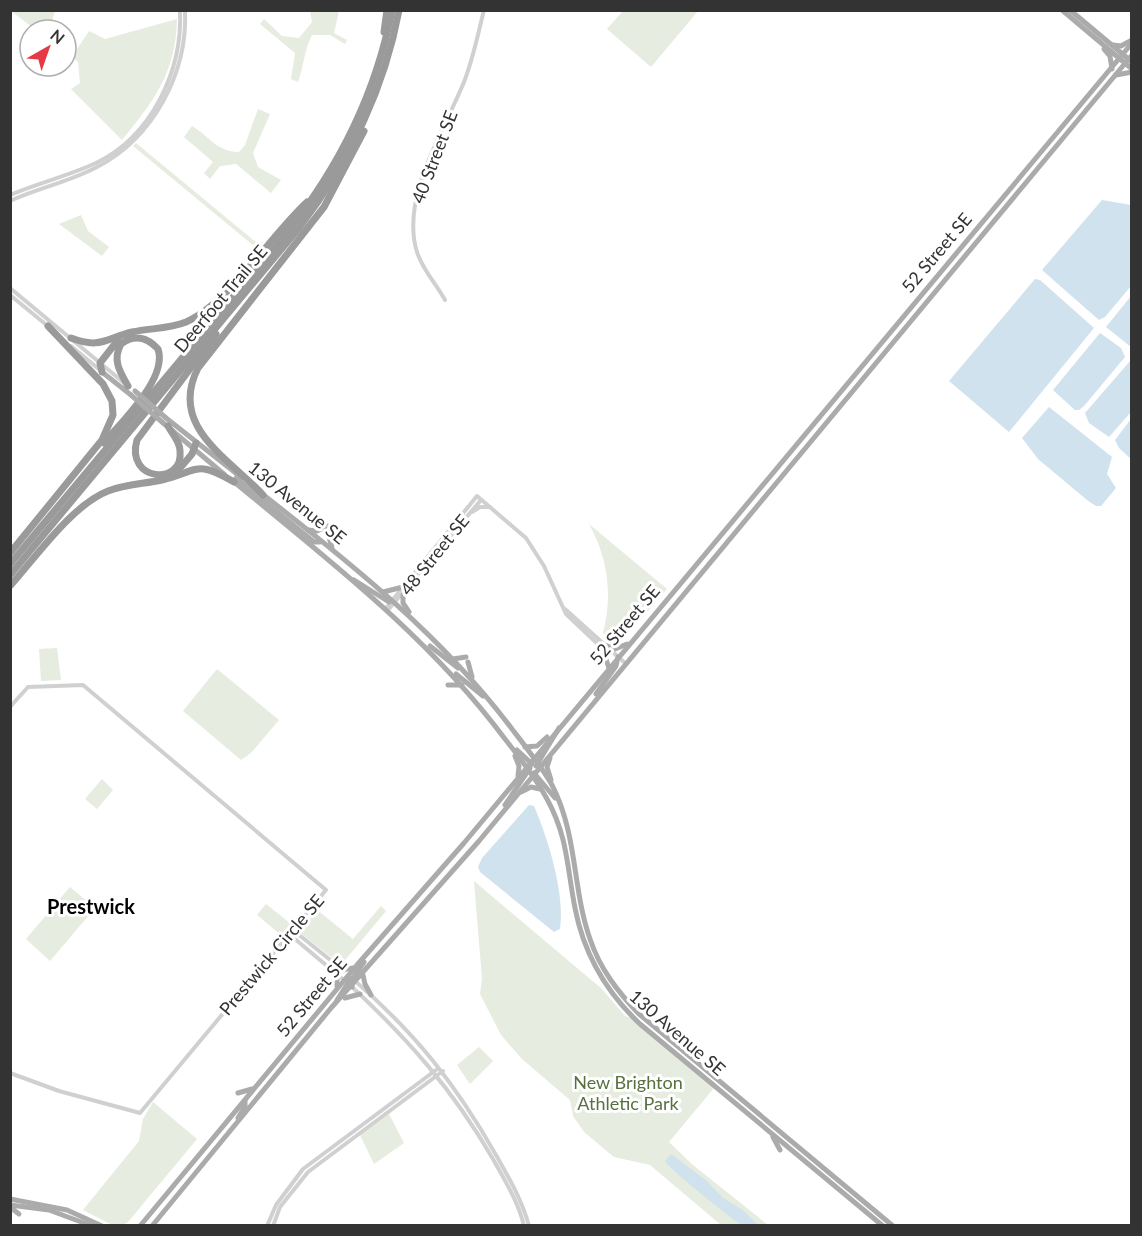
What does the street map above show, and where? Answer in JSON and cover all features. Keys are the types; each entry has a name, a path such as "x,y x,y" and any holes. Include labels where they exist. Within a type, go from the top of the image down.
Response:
{"highway":[{"path":"384,44 387,10"},
{"name":"Deerfoot Trail SE","path":"10,564 273,249 317,192 360,115 384,44 392,10"},
{"name":"Deerfoot Trail SE","path":"10,575 299,228 328,188 348,155 376,92 400,10"},
{"path":"263,495 216,451 199,430 190,405 193,379 204,360 324,207 365,129 376,92"},
{"path":"71,338 93,344 108,342 124,335 172,327 205,311 317,192"},
{"path":"165,422 180,448 180,460 168,473 151,474 137,461 137,440 206,350 235,305"},
{"path":"10,553 102,440 113,415 112,401 104,384 48,326"},
{"path":"102,372 100,363 110,348 124,335"},
{"path":"84,476 89,462 156,377 160,362 158,349 141,338 130,339 121,344 117,356 119,372 131,391"},
{"path":"165,479 178,472 196,446"},
{"path":"10,586 77,512 112,489 165,479 203,467 234,482"}],"main road":[{"path":"1062,10 1089,33 1126,59"},
{"path":"1070,10 1126,59 1131,70 1114,76"},
{"path":"1089,33 1110,56 1112,69"},
{"path":"1111,45 1121,46 1131,42"},
{"name":"52 Street SE","path":"152,1226 339,1002 357,965 464,843 518,776 558,744 594,702 1114,76 1126,59 1131,42"},
{"name":"52 Street SE","path":"557,729 1112,69 1126,59"},
{"name":"130 Avenue SE","path":"102,372 131,391 165,422 263,495 383,592 474,681 525,747 554,812 567,849 575,907 586,947 600,978 623,1008 883,1226"},
{"name":"130 Avenue SE","path":"196,446 205,457 387,609 419,639 452,673 507,741 532,767 560,805 568,826 590,939 602,967 620,994 666,1036 893,1226"},
{"path":"205,457 238,479 314,542 320,542"},
{"path":"305,529 317,531 328,525"},
{"path":"328,533 334,552"},
{"path":"352,580 358,580 392,602"},
{"path":"383,592 403,587"},
{"path":"403,595 403,603 410,617"},
{"path":"419,639 462,668"},
{"path":"609,668 604,647 615,649 631,642"},
{"path":"594,702 596,695 616,666 618,657"},
{"path":"453,659 467,660 474,681"},
{"path":"452,673 489,700"},
{"path":"448,685 462,685"},
{"path":"496,819 559,733 557,729 537,746 525,747"},
{"path":"507,741 518,763 518,776"},
{"path":"558,744 547,767 566,813 568,826"},
{"name":"52 Street SE","path":"141,1226 337,989 364,974 517,795 532,767"},
{"path":"517,795 533,786 544,792"},
{"path":"332,1008 369,952"},
{"path":"337,989 339,972 357,965"},
{"path":"364,974 365,984 371,995"},
{"path":"339,1002 353,994 360,993"},
{"path":"620,994 623,1008 631,1009 666,1036"},
{"path":"238,1093 256,1086"},
{"path":"245,1099 252,1106"},
{"path":"229,1132 245,1106 245,1099"},
{"path":"778,1130 785,1145 793,1146 832,1175"},
{"path":"769,1131 780,1150"},
{"path":"10,1199 67,1210 102,1226"},
{"path":"10,1206 20,1214"},
{"path":"10,1206 49,1210 92,1226"},
{"path":"867,1212 877,1226"}],"street":[{"path":"10,195 97,162 118,149 131,137 152,112 170,79 180,36 180,10"},
{"path":"10,201 94,168 130,144 157,112 173,81 185,37 185,10"},
{"name":"40 Street SE","path":"445,300 429,278 417,251 414,212 421,185 465,80 484,10"},
{"name":"130 Avenue SE","path":"10,288 131,391"},
{"name":"130 Avenue SE","path":"10,295 102,372"},
{"path":"479,498 523,535 536,552 562,606 604,647 625,663"},
{"name":"48 Street SE","path":"392,602 403,595 469,514 479,498"},
{"name":"48 Street SE","path":"387,609 479,498"},
{"path":"469,514 480,507 490,507"},
{"name":"Prestwick Circle SE","path":"10,707 28,687 78,683 94,694 326,890 140,1113 58,1091 10,1073"},
{"path":"293,930 339,972"},
{"path":"289,934 371,995 409,1031 442,1069 468,1107 516,1190 527,1226"},
{"path":"350,981 389,1020 436,1073 464,1110 512,1192 527,1226"},
{"path":"267,1226 276,1205 303,1170 442,1069"},
{"path":"273,1226 280,1207 302,1177 436,1073"}],"green space":[{"path":"11,11 55,11 53,18 20,18"},
{"path":"310,11 339,11 334,33 347,40 345,44 330,35 312,35 298,82 291,79 295,53 260,24 264,19 282,36 299,38 312,22"},
{"path":"623,11 698,11 651,67 607,29"},
{"path":"177,19 176,38 168,70 153,99 122,140 71,89 80,83 78,48 89,31 105,39"},
{"path":"258,109 270,114 253,153 258,167 281,180 271,193 236,164 220,166 210,179 204,173 213,162 184,137 192,126 219,146 239,152 245,145"},
{"path":"136,143 257,243 254,246 133,146"},
{"path":"81,215 88,231 109,247 102,256 59,224"},
{"path":"589,524 667,589 618,645 605,640 607,637 603,633 608,605 607,577 601,550"},
{"path":"57,648 61,680 41,681 39,649"},
{"path":"217,669 279,720 251,753 241,760 183,711"},
{"path":"102,779 113,790 97,809 85,799"},
{"name":"New Brighton Athletic Park","path":"474,881 602,989 625,1016 631,1018 714,1088 669,1142 693,1165 768,1225 721,1225 650,1165 614,1157 584,1132 573,1116 570,1100 522,1059 501,1035 480,994 482,979"},
{"path":"70,887 95,908 50,961 26,939"},
{"path":"266,904 291,924 281,935 257,915"},
{"path":"381,906 386,911 341,965 298,931 316,909 353,939"},
{"path":"479,1047 493,1061 470,1084 457,1065"},
{"path":"153,1102 197,1139 128,1222 123,1225 112,1225 83,1210 139,1141 143,1119"},
{"path":"389,1114 404,1143 374,1164 360,1135"}],"water":[{"path":"1102,200 1131,205 1131,286 1105,317 1099,320 1042,270"},
{"path":"1035,279 1040,280 1094,328 1009,432 949,381"},
{"path":"1131,296 1131,347 1106,327"},
{"path":"1100,333 1121,348 1125,357 1084,406 1075,410 1053,390"},
{"path":"1131,360 1131,412 1109,437 1089,423 1085,413"},
{"path":"1049,407 1112,457 1107,474 1116,488 1101,506 1096,506 1087,500 1038,459 1022,438"},
{"path":"1131,419 1131,459 1119,448 1115,440"},
{"path":"529,805 534,806 539,819 558,883 560,929 554,932 480,872 478,867 482,858"},
{"path":"671,1154 707,1181 723,1198 744,1211 758,1225 744,1226 702,1195 665,1161"}],"district":[{"name":"Prestwick","path":"91,907"}]}
